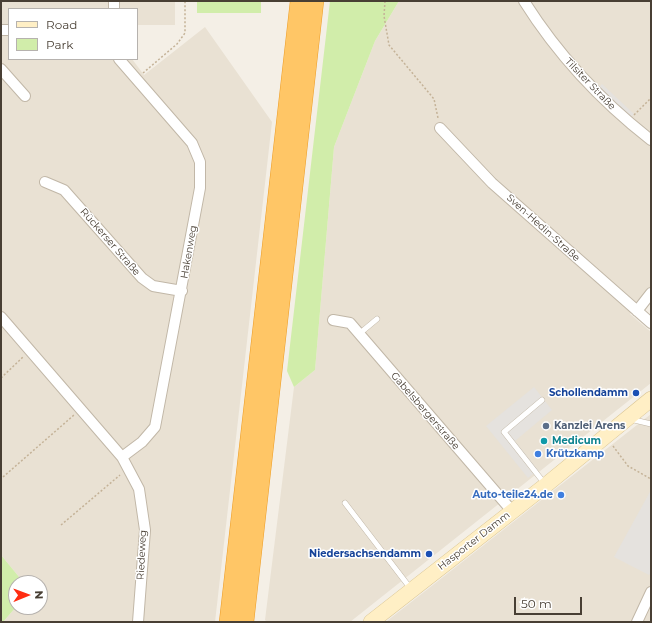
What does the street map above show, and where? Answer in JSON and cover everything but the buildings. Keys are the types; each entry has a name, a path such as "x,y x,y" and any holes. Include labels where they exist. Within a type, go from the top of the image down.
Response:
{"highway":[{"path":"229,622 300,1"},
{"path":"244,622 314,1"}],"main road":[{"name":"Hasporter Damm","path":"371,622 546,485 651,399"}],"street":[{"name":"Tilsiter Straße","path":"524,1 540,26 572,68 628,122 651,140"},
{"name":"Hakenweg","path":"121,60 192,143 200,162 200,188 182,291 155,428 142,442 122,457"},
{"path":"1,69 25,96"},
{"name":"Sven-Hedin-Straße","path":"440,128 492,183 651,323"},
{"name":"Rückerser Straße","path":"45,182 64,190 142,278 153,286 182,291"},
{"path":"637,311 651,293"},
{"name":"Riedeweg","path":"1,317 122,457 129,467 139,489 145,530 138,622"},
{"name":"Gabelsbergerstraße","path":"333,320 350,324 512,511"},
{"path":"637,622 651,592"}],"lane":[{"path":"359,334 378,319"},
{"path":"542,400 504,432 546,485"},
{"path":"628,418 651,424"},
{"path":"345,503 412,590"}],"path":[{"path":"136,78 177,44 185,33 185,1"},
{"path":"385,1 384,16 389,45 434,99 440,128"},
{"path":"628,122 651,98"},
{"path":"1,378 31,351"},
{"path":"2,477 81,408"},
{"path":"606,436 628,466 651,479"},
{"path":"61,525 129,467"}],"shaded area":[{"path":"1,1 175,1 175,25 138,25 138,8 8,8 8,60 133,60 144,75 205,27 272,122 215,622 3,622 9,615 48,615 48,575 17,575 1,555"},
{"path":"399,1 651,1 651,287 630,314 651,332 651,383 350,622 267,622 265,620 294,387 315,370 334,147 375,41"},
{"path":"602,84 634,114 629,119 597,89"},
{"path":"534,387 552,410 515,441 538,470 528,478 486,426"},
{"path":"651,414 651,622 385,622 387,621"},
{"path":"651,490 651,572 649,575 614,557"}],"green space":[{"path":"197,1 261,1 261,13 197,13"},
{"path":"330,1 399,1 375,41 334,147 315,370 294,387 287,371"},
{"path":"1,555 17,575 8,575 9,615 3,622 1,622"}],"place":[{"name":"Schollendamm","path":"636,393"},
{"name":"Kanzlei Arens","path":"546,426"},
{"name":"Medicum","path":"544,441"},
{"name":"Krützkamp","path":"538,454"},
{"name":"Auto-teile24.de","path":"561,495"},
{"name":"Niedersachsendamm","path":"429,554"}]}
